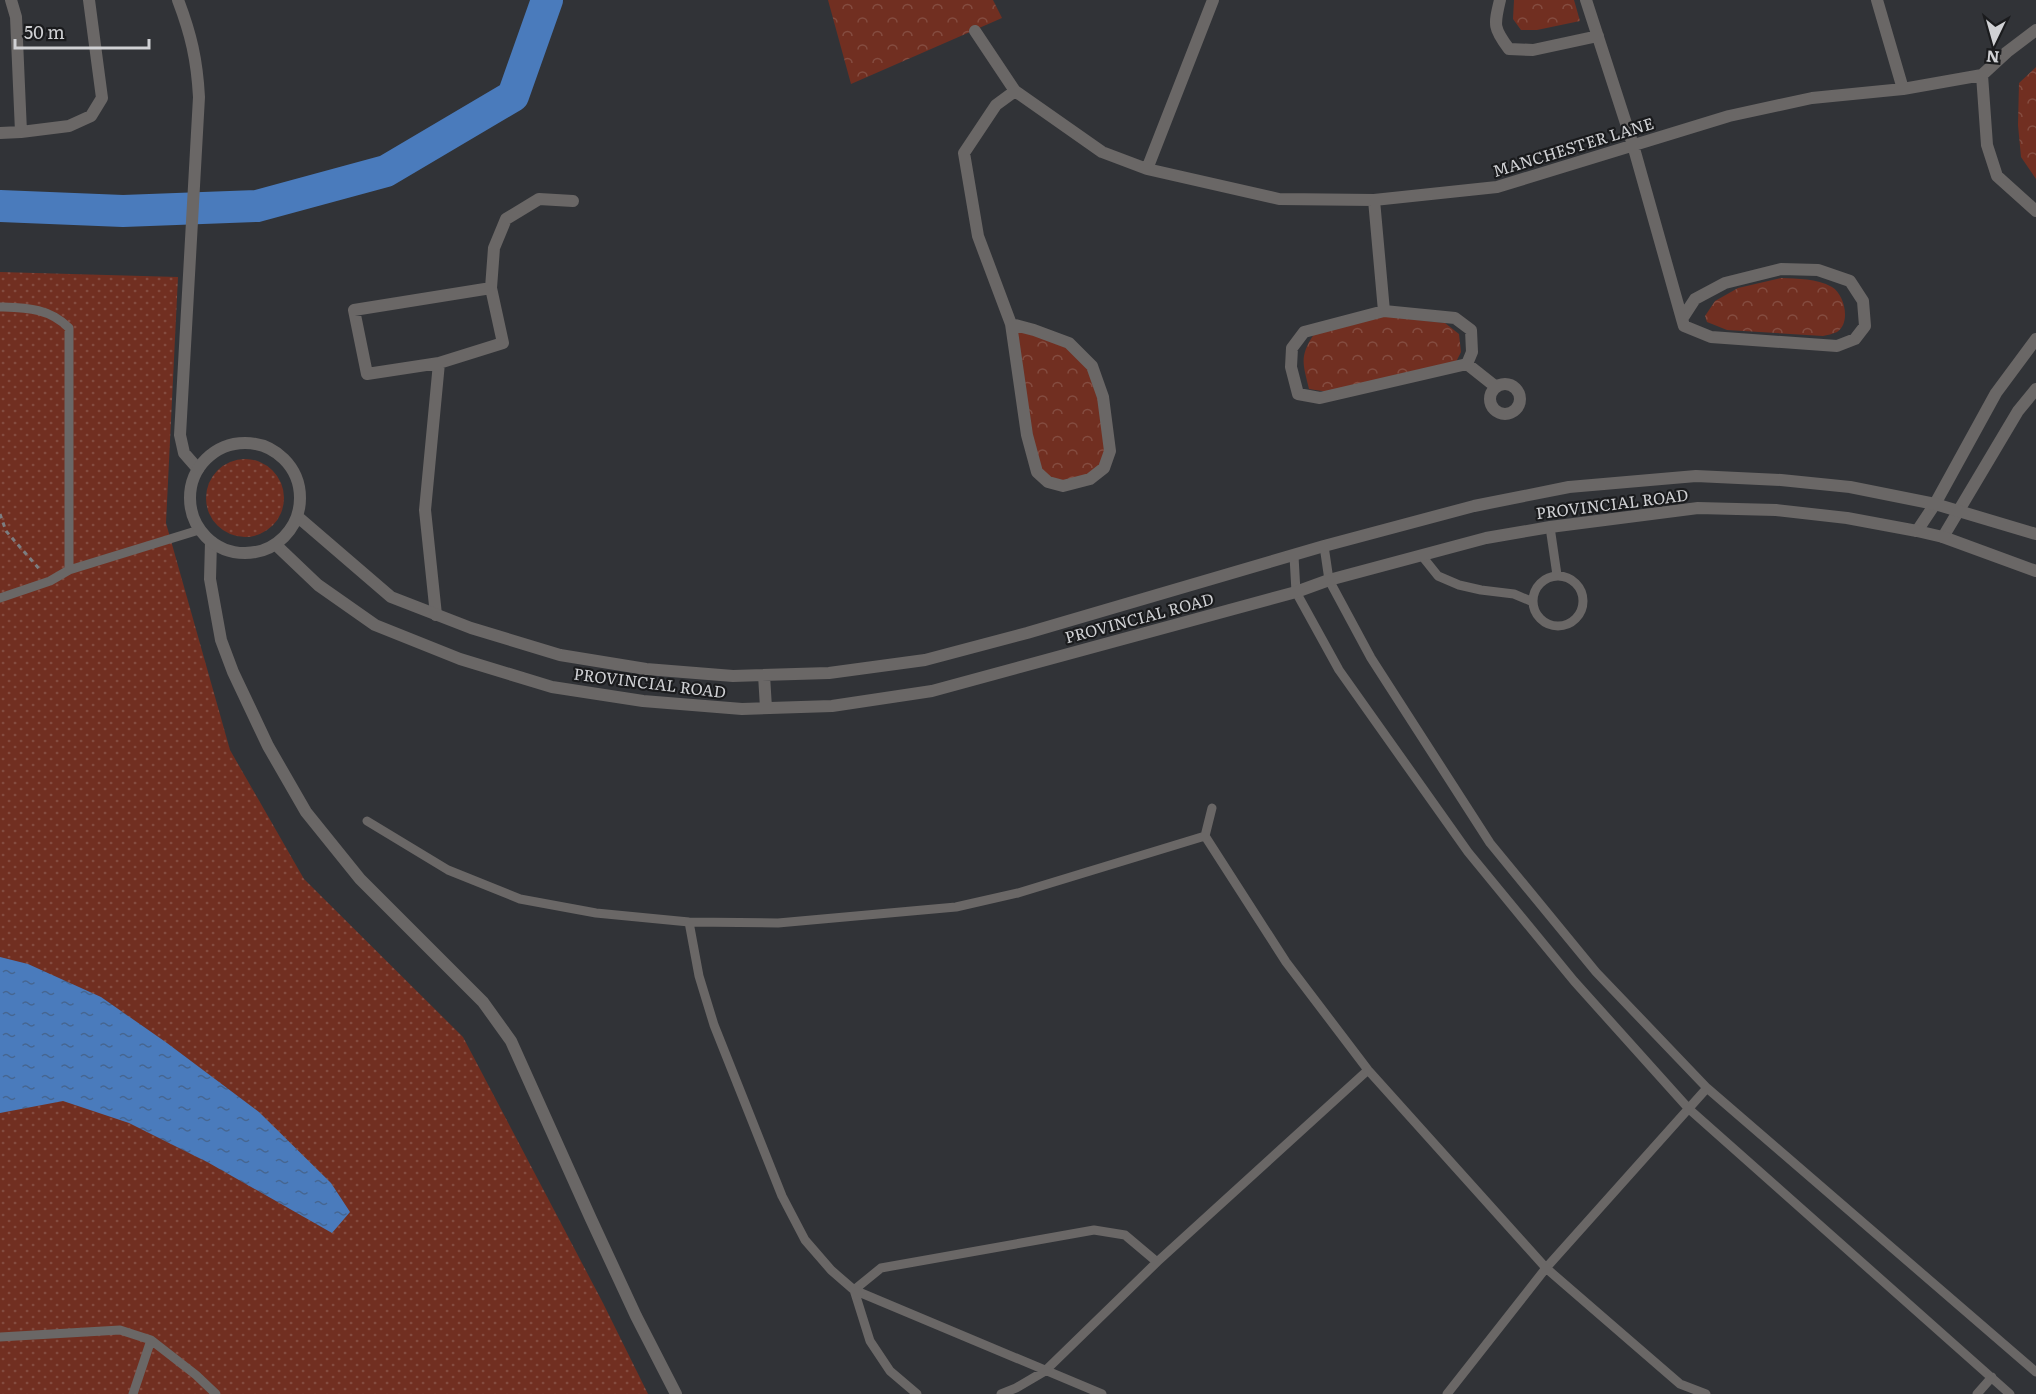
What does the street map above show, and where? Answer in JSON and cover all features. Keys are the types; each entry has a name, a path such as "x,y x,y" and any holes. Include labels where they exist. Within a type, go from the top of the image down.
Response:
{"street":[{"path":"11,0 16,17 21,132"},
{"path":"0,133 69,126 91,116 102,98 89,0"},
{"path":"178,0 189,28 197,65 199,97 180,435 184,453 198,469"},
{"path":"1147,169 1213,0"},
{"path":"1500,0 1496,14 1496,33 1509,49 1533,50 1598,36"},
{"path":"1586,0 1633,145 1682,319 1684,326 1711,337 1837,346 1855,339 1865,326 1863,301 1850,282 1818,270 1781,269 1725,283 1695,299 1682,319"},
{"path":"1877,0 1903,89"},
{"path":"2036,30 1982,75 1987,145 1997,176 2036,211"},
{"name":"MANCHESTER LANE","path":"975,31 1015,91 1102,152 1147,169 1279,199 1374,200 1497,187 1729,116 1812,98 1903,89 1982,75"},
{"path":"1011,324 1070,343 1092,366 1103,397 1110,451 1104,468 1090,479 1063,486 1048,482 1037,472 1027,435 1011,324 978,237 964,153 996,105 1015,91"},
{"path":"491,288 354,310 367,374 439,363 503,343 491,288 494,248 506,219 539,199 573,201"},
{"path":"1374,200 1384,311"},
{"path":"1384,311 1455,318 1471,330 1472,352 1467,364 1320,398 1298,394 1291,367 1292,348 1304,332 1384,311"},
{"path":"1917,531 1935,504 1996,393 2036,339"},
{"path":"436,615 425,510 439,363"},
{"path":"1467,364 1496,387"},
{"path":"1943,537 2018,411 2036,389"},
{"path":"238,443 254,443 269,448 283,457 293,470 300,485 301,501 298,517 289,532 276,545 260,552 243,554 226,550 211,542 199,530 192,515 189,500 191,483 208,456 222,447 238,443"},
{"name":"PROVINCIAL ROAD","path":"298,517 392,597 471,628 560,655 646,669 733,676 829,673 924,660 1027,633 1324,546 1474,506 1569,487 1696,476 1781,480 1850,487 1935,504 2036,534"},
{"name":"PROVINCIAL ROAD","path":"276,545 318,585 375,625 460,659 552,687 643,701 742,709 832,706 932,691 1486,538 1550,527 1698,508 1776,510 1847,518 1917,531 1943,537 2036,571"},
{"path":"211,542 210,579 221,640 233,672 268,746 306,812 360,879 483,1002 511,1041 606,1252 676,1394"},
{"path":"764,675 766,708"}],"lane":[{"path":"0,307 43,310 69,328 69,570"},
{"path":"1550,527 1557,576"},
{"path":"0,598 50,581 69,570 199,530"},
{"path":"1324,546 1329,580 1371,658 1490,843 1596,972 1707,1088 2036,1372"},
{"path":"1294,556 1296,592 1340,670 1467,852 1574,981 1689,1109 2010,1394"},
{"path":"1422,556 1438,576 1460,585 1514,594 1533,602"},
{"path":"1557,576 1566,577 1579,586 1584,603 1577,618 1562,626 1554,625 1539,617 1533,602 1534,594 1543,581 1557,576"},
{"path":"1212,808 1205,836 1286,962 1368,1070 1545,1268 1680,1384 1706,1394"},
{"path":"367,821 448,870 519,899 596,913 689,922 778,923 956,907 1018,893 1205,836"},
{"path":"689,922 699,976 714,1024 782,1196 805,1240 831,1270 854,1290 1102,1394"},
{"path":"1001,1394 1045,1371 1157,1262 1368,1070"},
{"path":"1447,1394 1545,1268 1707,1088"},
{"path":"854,1290 881,1268 1094,1230 1125,1235 1157,1262"},
{"path":"854,1290 870,1341 890,1371 917,1394"},
{"path":"0,1337 120,1330 151,1340 196,1375 216,1394"},
{"path":"134,1394 151,1340"},
{"path":"1977,1394 1992,1377"}],"path":[{"path":"0,514 6,531 50,581"}],"green space":[{"path":"828,0 993,0 1002,18 851,84"},
{"path":"1514,0 1574,0 1580,21 1537,30 1521,30 1513,19"},
{"path":"2036,67 2036,179 2021,157 2018,125 2019,83"},
{"path":"0,272 178,277 166,523 230,750 304,879 463,1037 603,1303 648,1394 0,1394"},
{"path":"1781,278 1813,280 1837,291 1845,309 1841,328 1837,332 1823,336 1727,330 1707,322 1705,316 1715,301 1738,288"},
{"path":"1384,316 1445,323 1459,334 1461,352 1456,362 1328,392 1309,389 1304,355 1314,334"},
{"path":"1011,324 1069,343 1092,366 1110,451 1104,468 1063,486 1037,472"},
{"path":"237,459 253,459 267,465 278,476 284,490 284,506 278,520 267,531 253,537 237,537 223,531 212,520 206,506 206,490 212,476 223,465"}],"water":[{"path":"0,957 28,964 101,997 167,1043 259,1112 331,1183 350,1212 332,1233 209,1163 129,1123 63,1101 0,1113"}],"waterway":[{"path":"0,206 123,211 257,206 386,171 513,96 547,0"}]}
